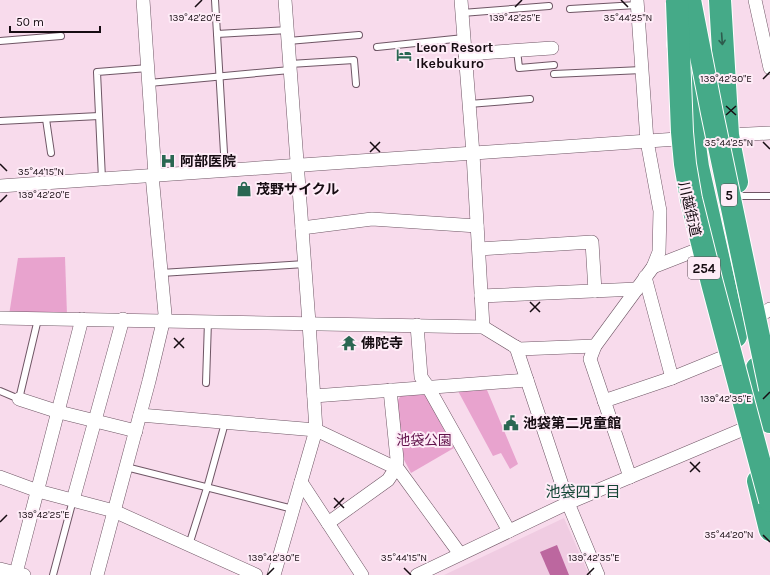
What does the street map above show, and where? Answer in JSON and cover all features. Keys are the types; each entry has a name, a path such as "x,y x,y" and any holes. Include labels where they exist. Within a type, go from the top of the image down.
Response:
{"highway":[{"name":"川越街道","path":"672,0 677,139 680,164 699,249 746,428 770,530"},
{"path":"676,0 682,132 689,185 712,283 770,501"},
{"path":"703,0 740,196 767,311 770,343"},
{"path":"703,0 706,137 709,162 718,208 770,422"},
{"name":"5","path":"703,0 712,113 770,389"},
{"path":"674,34 692,74 694,138 698,167 770,489"}],"street":[{"path":"97,575 136,431 165,314 154,175 143,0"},
{"path":"274,575 316,430 285,0"},
{"path":"755,0 770,68"},
{"path":"630,477 590,359 595,346 649,272 659,252 660,211 646,141 637,2"},
{"path":"461,6 473,154 483,327"},
{"path":"465,54 552,48"},
{"path":"728,136 770,133"},
{"path":"0,186 677,139"},
{"path":"302,228 372,219 477,226"},
{"path":"478,249 592,242 595,291"},
{"path":"649,272 699,249"},
{"path":"649,272 672,378"},
{"path":"481,296 637,289"},
{"path":"0,318 123,319 483,327 519,349 595,346"},
{"path":"0,569 19,574 38,491 82,319"},
{"path":"73,500 123,319"},
{"path":"417,325 421,377 508,531"},
{"path":"516,347 568,503 598,575"},
{"path":"604,401 672,378 726,356"},
{"path":"314,396 527,380"},
{"path":"328,524 388,480 396,468 397,459 390,390"},
{"path":"19,399 59,412 136,431"},
{"path":"140,415 316,430 398,469 460,554"},
{"path":"417,575 568,503 746,428"},
{"path":"0,477 38,491 114,511 256,575"},
{"path":"301,482 362,575"}],"lane":[{"path":"215,0 218,77 225,170"},
{"path":"285,0 291,0"},
{"path":"570,9 637,2"},
{"path":"461,6 549,6"},
{"path":"216,34 359,35"},
{"path":"0,41 60,36"},
{"path":"377,47 464,38"},
{"path":"517,50 519,68 554,65"},
{"path":"149,84 354,60 356,84"},
{"path":"102,179 97,72 148,68"},
{"path":"554,74 642,70"},
{"path":"469,104 530,99"},
{"path":"0,121 99,116"},
{"path":"46,119 51,153"},
{"path":"740,196 770,196"},
{"path":"161,273 305,264"},
{"path":"0,391 19,399 38,319"},
{"path":"206,383 208,321"},
{"path":"189,545 225,423"},
{"path":"126,467 293,509"},
{"path":"53,575 73,500"}],"shaded area":[{"path":"564,518 589,575 444,575"},
{"path":"557,545 569,575 550,575 540,552"}],"green space":[{"path":"65,257 67,315 9,315 18,258"},
{"path":"487,390 518,464 510,469 501,453 493,456 458,391"},
{"name":"池袋公園","path":"403,393 424,393 454,448 411,473 402,456 397,401"}],"place":[{"name":"Leon Resort Ikebukuro","path":"404,55"},
{"name":"阿部医院","path":"168,161"},
{"name":"茂野サイクル","path":"244,189"},
{"name":"佛陀寺","path":"349,343"},
{"name":"池袋第二児童館","path":"511,423"}],"district":[{"name":"池袋四丁目","path":"583,492"}]}
